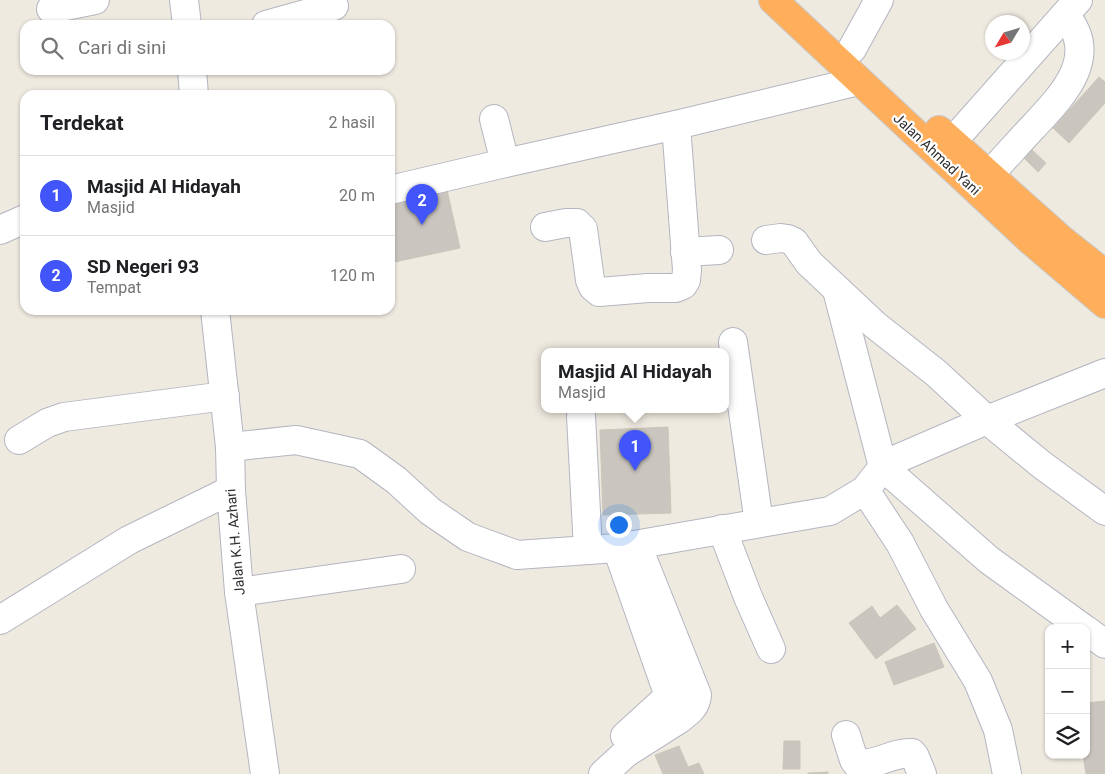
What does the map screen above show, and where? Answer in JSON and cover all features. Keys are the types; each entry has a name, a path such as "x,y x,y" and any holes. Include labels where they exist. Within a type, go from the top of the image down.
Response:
{"highway":[{"name":"Jalan Ahmad Yani","path":"773,0 1031,241 1105,304"},
{"name":"Jalan Ahmad Yani","path":"799,0 952,142 1061,239 1105,274"}],"street":[{"path":"51,9 95,0"},
{"path":"184,0 186,20"},
{"path":"852,49 879,0"},
{"path":"284,20 334,6"},
{"path":"952,142 1072,8"},
{"path":"989,175 1063,94 1076,72 1079,55 1078,39 1072,8"},
{"path":"192,75 194,90"},
{"path":"395,189 859,81"},
{"path":"494,119 505,163"},
{"path":"545,227 577,223 583,228 590,280 593,287 599,292 683,286 686,280 685,252 676,125"},
{"path":"0,230 20,221"},
{"path":"766,240 782,238 794,242 809,263 876,324 1042,465 1105,511"},
{"path":"685,252 719,250"},
{"path":"837,290 883,467 989,560 1077,624"},
{"name":"Jalan K.H. Azhari","path":"216,315 230,446 231,490 239,592 261,774"},
{"path":"733,342 759,523"},
{"path":"230,446 296,440 360,454 396,480 430,511 468,537 517,554 588,550 627,546 830,510 865,490 883,467 892,461 987,420 1105,373"},
{"path":"19,440 47,423 64,417 224,396"},
{"path":"581,416 588,550"},
{"path":"1,616 129,540 231,490"},
{"path":"865,490 900,543 934,609 978,681 998,730 1007,774"},
{"path":"722,530 770,649"},
{"path":"603,774 629,754 674,708 692,708 696,702 697,695 627,546"},
{"path":"239,592 401,569"},
{"path":"1090,633 1105,644"},
{"path":"846,735 857,764 862,765 905,753 912,753 916,757 922,774"}],"building":[{"path":"1099,77 1105,82 1105,103 1069,143 1053,128"},
{"path":"1031,149 1046,163 1038,172 1023,157"},
{"path":"447,190 460,248 395,262 395,202"},
{"path":"668,427 671,513 603,515 600,430"},
{"path":"897,605 916,629 876,659 849,623 872,606 880,618"},
{"path":"934,643 944,667 894,685 885,662"},
{"path":"1105,701 1105,774 1086,774 1084,759 1090,759 1090,703"},
{"path":"784,741 800,741 800,769 783,769"},
{"path":"679,746 688,767 699,763 704,774 663,774 655,755"},
{"path":"828,772 828,774 808,774 808,773"}],"place":[{"name":"SD Negeri 93","path":"422,225"},
{"name":"Masjid Al Hidayah","path":"635,471"}]}
